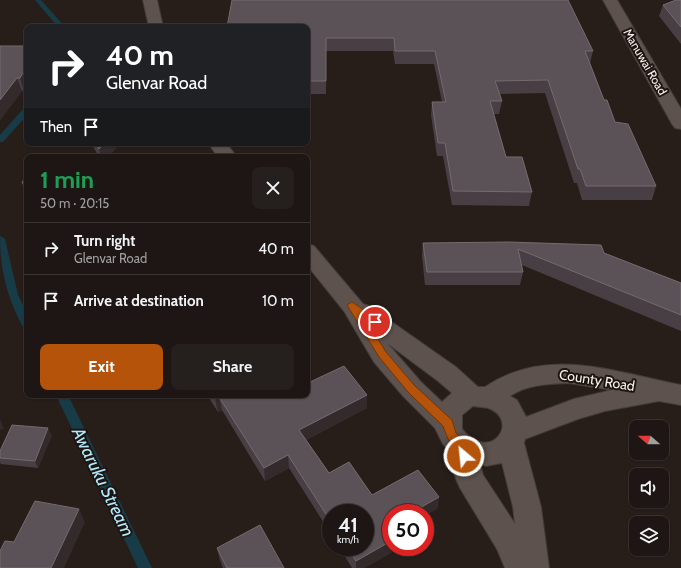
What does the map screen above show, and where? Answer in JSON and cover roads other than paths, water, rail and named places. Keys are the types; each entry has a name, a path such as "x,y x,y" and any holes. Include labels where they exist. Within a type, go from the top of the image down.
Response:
{"main road":[{"path":"150,0 155,24"},
{"name":"Manuwai Road","path":"610,0 681,124"},
{"path":"219,146 226,154"},
{"path":"310,256 352,305 382,355 454,434 472,451 483,453 499,452 514,437"},
{"path":"352,305 481,397 505,405 510,410 516,424 514,437 528,507 534,568"},
{"name":"County Road","path":"481,397 517,381 548,373 607,378 671,393"},
{"name":"County Road","path":"514,437 574,410 605,401 671,393"},
{"path":"481,397 464,398 456,403 448,416 470,479 509,541 520,568"}],"waterway":[{"name":"Awaruku Stream","path":"38,0 59,24"},
{"name":"Awaruku Stream","path":"0,140 24,113"},
{"name":"Awaruku Stream","path":"0,239 13,295 24,318"},
{"name":"Awaruku Stream","path":"63,398 145,568"}]}
